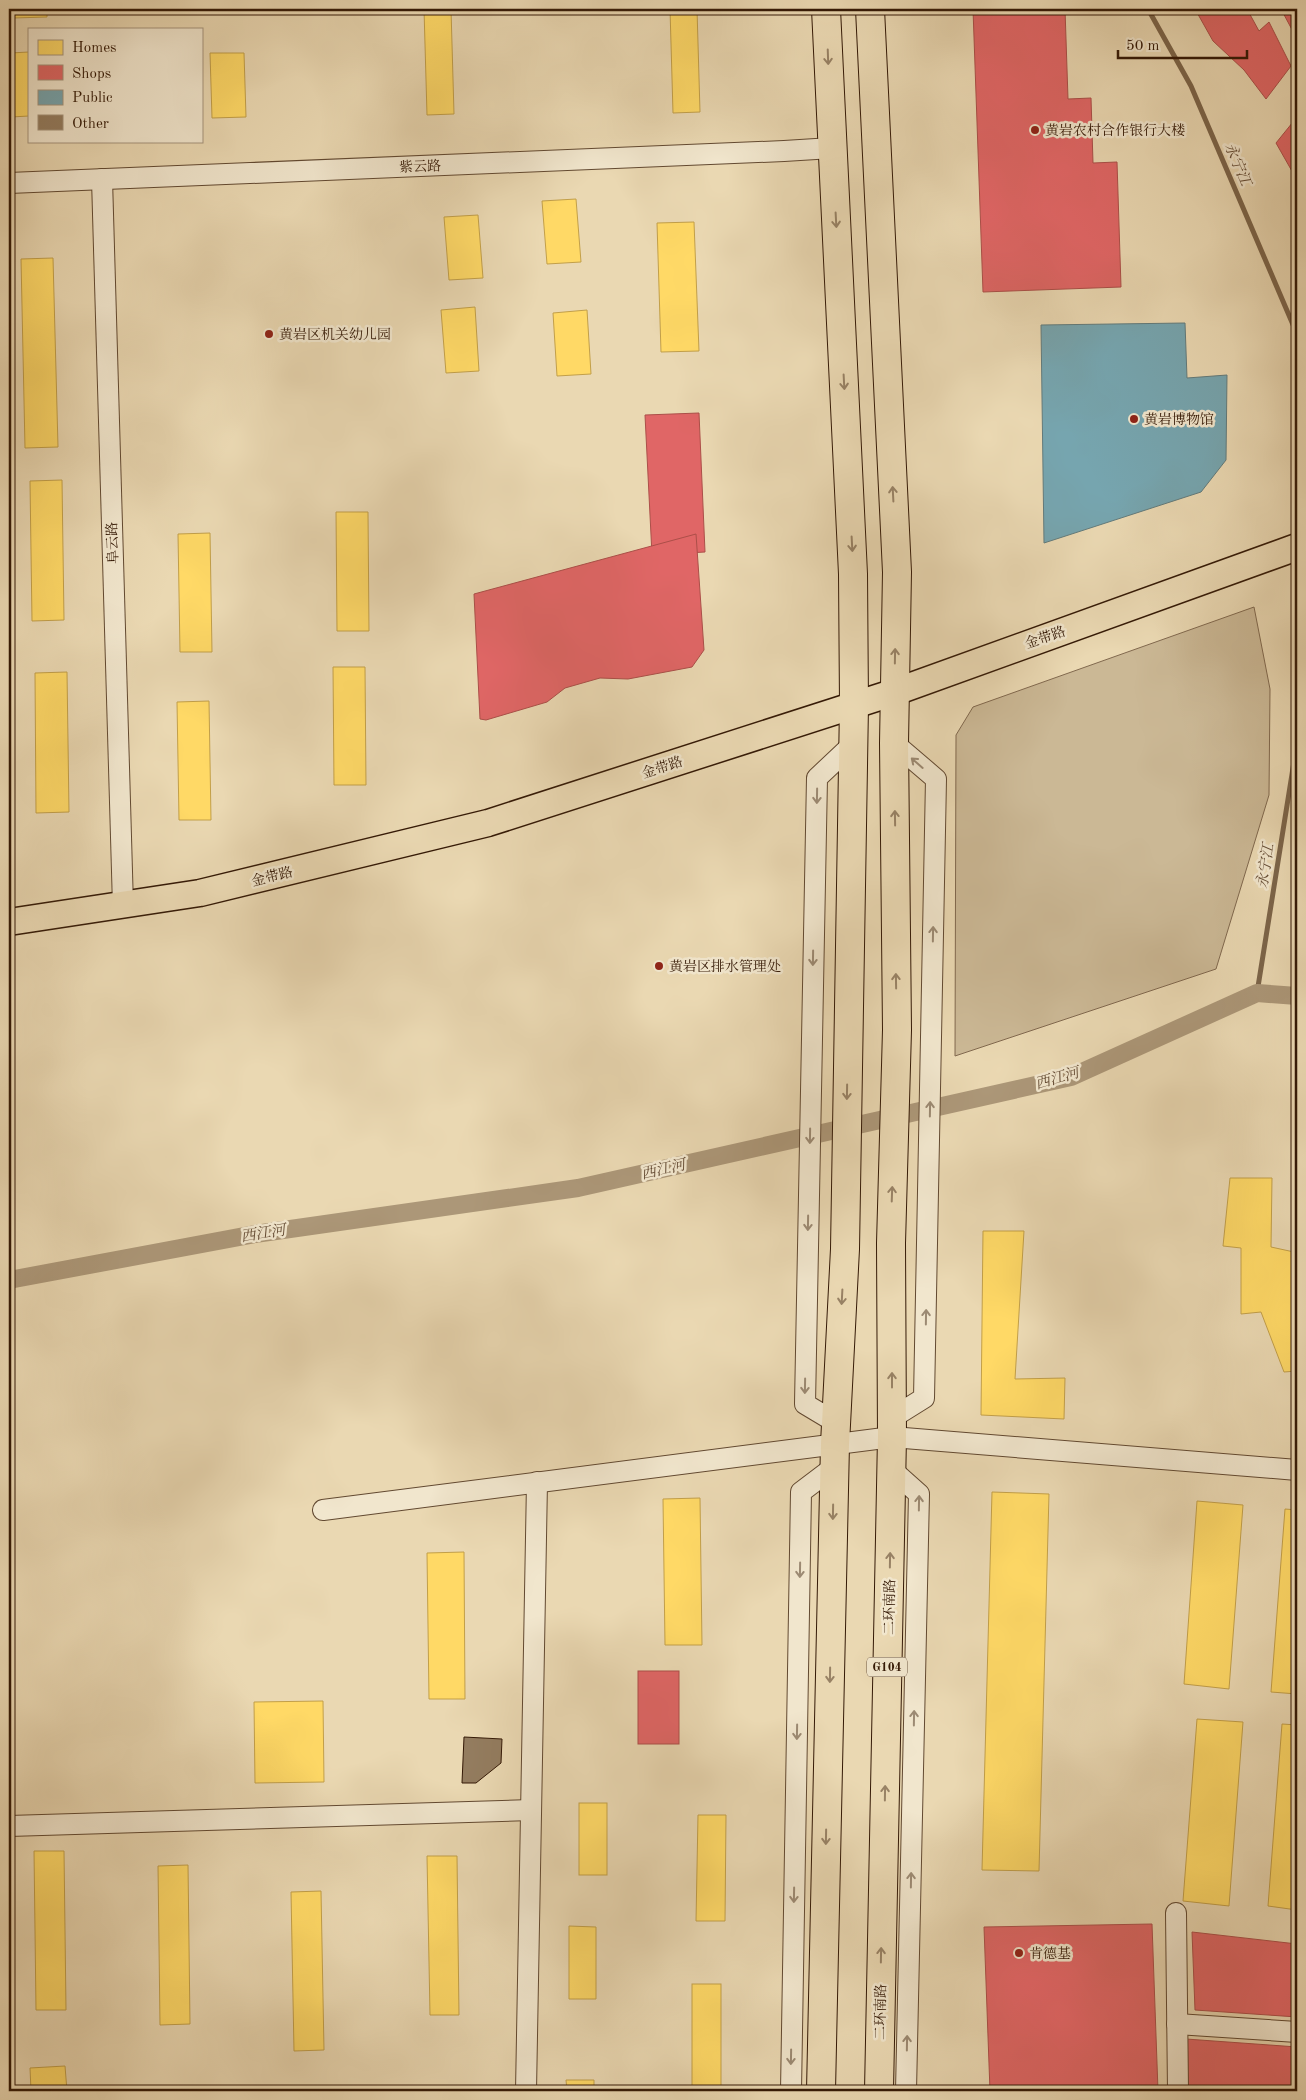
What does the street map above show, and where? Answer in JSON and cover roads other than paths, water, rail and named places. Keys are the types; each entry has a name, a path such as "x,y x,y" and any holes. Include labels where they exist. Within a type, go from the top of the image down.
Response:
{"highway":[{"path":"821,2091 835,1444 845,1249 854,705 853,574 826,9"},
{"name":"二环南路","path":"870,9 897,572 894,692 897,1030 891,1243 892,1470 879,2091"}],"main road":[{"name":"金带路","path":"9,922 200,893 488,823 894,692 972,662 1271,558 1297,547"}],"street":[{"name":"紫云路","path":"9,183 784,152 832,148"},
{"name":"阜云路","path":"102,179 123,906"},
{"path":"892,1427 924,1398 936,779 894,743"},
{"path":"835,1444 805,1404 817,778 852,745"},
{"path":"323,1510 835,1444 892,1427 1297,1470"},
{"path":"791,2091 801,1492 835,1444"},
{"path":"892,1470 919,1494 906,2091"},
{"path":"526,2091 537,1482"},
{"path":"9,1826 531,1810"},
{"path":"1176,1913 1178,2091"},
{"path":"1177,2024 1297,2032"}],"waterway":[{"name":"永宁江","path":"1148,9 1191,86 1297,334"},
{"name":"永宁江","path":"1257,993 1297,743"},
{"name":"西江河","path":"9,1280 255,1234 578,1188 1071,1077 1257,993 1297,996"}],"place":[{"name":"黄岩农村合作银行大楼","path":"1035,130"},
{"name":"黄岩区机关幼儿园","path":"269,334"},
{"name":"黄岩博物馆","path":"1134,419"},
{"name":"黄岩区排水管理处","path":"659,966"},
{"name":"肯德基","path":"1019,1953"}]}
